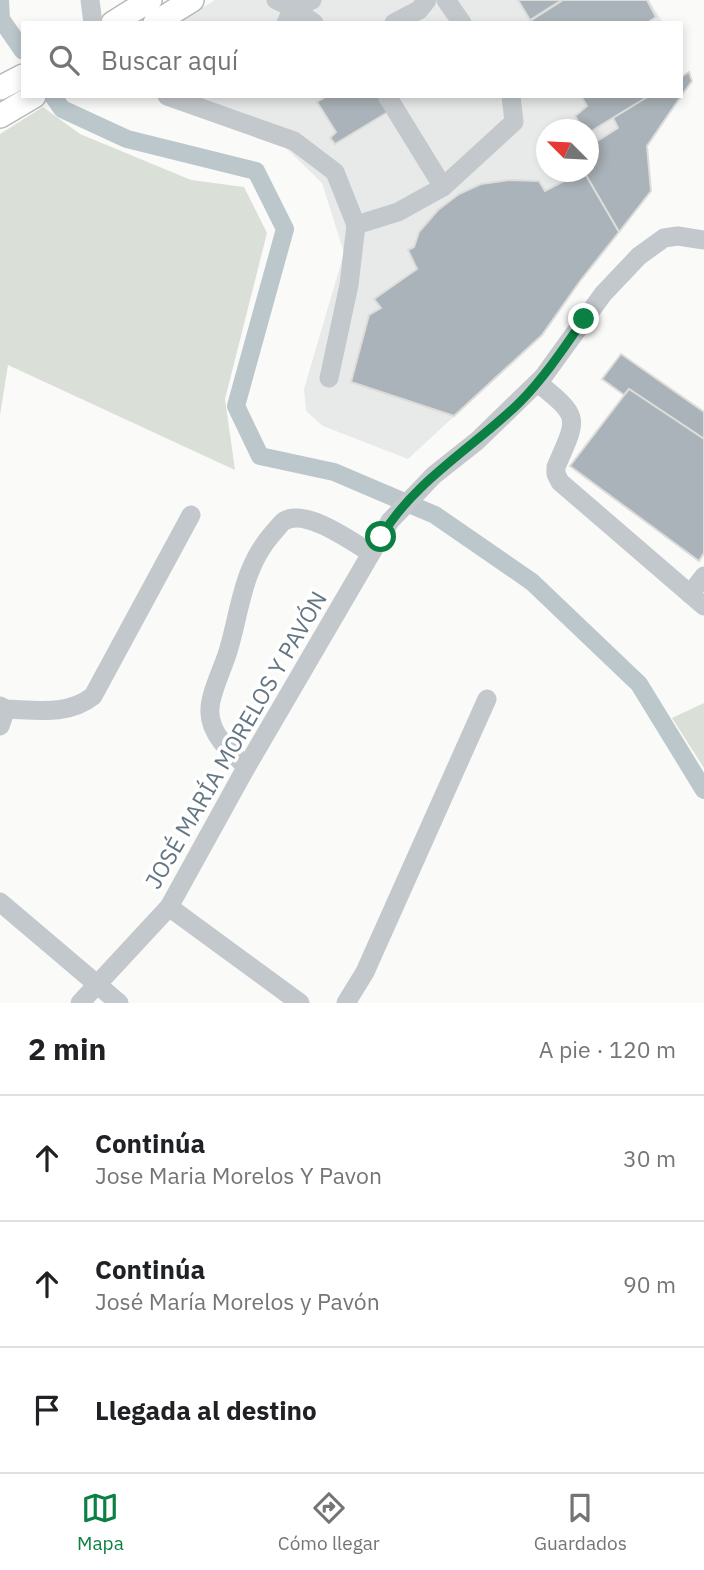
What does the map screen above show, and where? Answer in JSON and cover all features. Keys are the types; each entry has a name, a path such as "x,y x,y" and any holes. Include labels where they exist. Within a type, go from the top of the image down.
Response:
{"main road":[{"path":"126,21 158,16 192,0"},
{"path":"0,116 30,99"}],"street":[{"path":"90,0 93,21"},
{"path":"285,10 312,0"},
{"path":"398,21 419,10 427,0"},
{"path":"446,0 461,21"},
{"path":"285,10 310,21"},
{"path":"173,98 295,141 335,172 356,225 349,285 329,378"},
{"path":"388,98 443,187"},
{"path":"356,225 398,212 443,187 514,122 511,98"},
{"path":"704,240 678,236 664,238 639,256 603,294 538,383 562,402 573,416 572,429 556,467 556,474 561,482 697,600 704,576"},
{"name":"JOSÉ MARÍA MORELOS Y PAVÓN","path":"80,1003 169,907 247,766 390,521 434,475 477,441 538,383"},
{"path":"2,714 61,710 85,702 93,696 191,515"},
{"path":"247,766 235,758 215,732 209,710 229,647 246,577 266,541 284,521 303,518 326,527 372,553"},
{"path":"346,1003 365,972 487,698"},
{"path":"0,902 119,1003"},
{"path":"169,907 300,1003"}],"shaded area":[{"path":"215,0 649,0 662,21 181,21"},
{"path":"156,98 680,98 647,146 651,191 580,281 542,335 408,459 323,426 306,411 304,389 344,253 322,183 260,128"},
{"path":"43,107 80,134 191,180 244,187 267,233 225,399 235,470 8,365 0,415 0,134"},
{"path":"704,703 704,768 672,718"}],"building":[{"path":"518,0 562,0 530,20"},
{"path":"563,0 647,0 656,17 650,21 530,21"},
{"path":"689,72 692,81 683,93 683,76"},
{"path":"324,98 380,98 388,112 335,144 330,138 336,132 317,102"},
{"path":"582,98 646,98 599,126 599,119 577,119 575,116 587,106"},
{"path":"646,98 680,98 647,146 651,191 619,232 590,182 599,182 599,140 618,128 613,118"},
{"path":"509,180 536,181 545,191 562,182 590,182 619,232 542,335 454,416 351,382 369,315 381,308 374,299 417,269 408,250 414,247 419,232 438,210 459,194 481,184"},
{"path":"621,354 704,412 704,439 629,389 624,395 602,379"},
{"path":"629,389 704,439 704,553 699,561 570,466"}],"waterway":[{"path":"0,0 1,19 21,48"},
{"path":"54,98 62,109 127,139 256,171 285,229 236,406 260,456 334,472 435,515 532,582 639,684 704,790"}],"route":[{"path":"381,537 390,521 434,475 519,403 543,377 584,319"}]}
